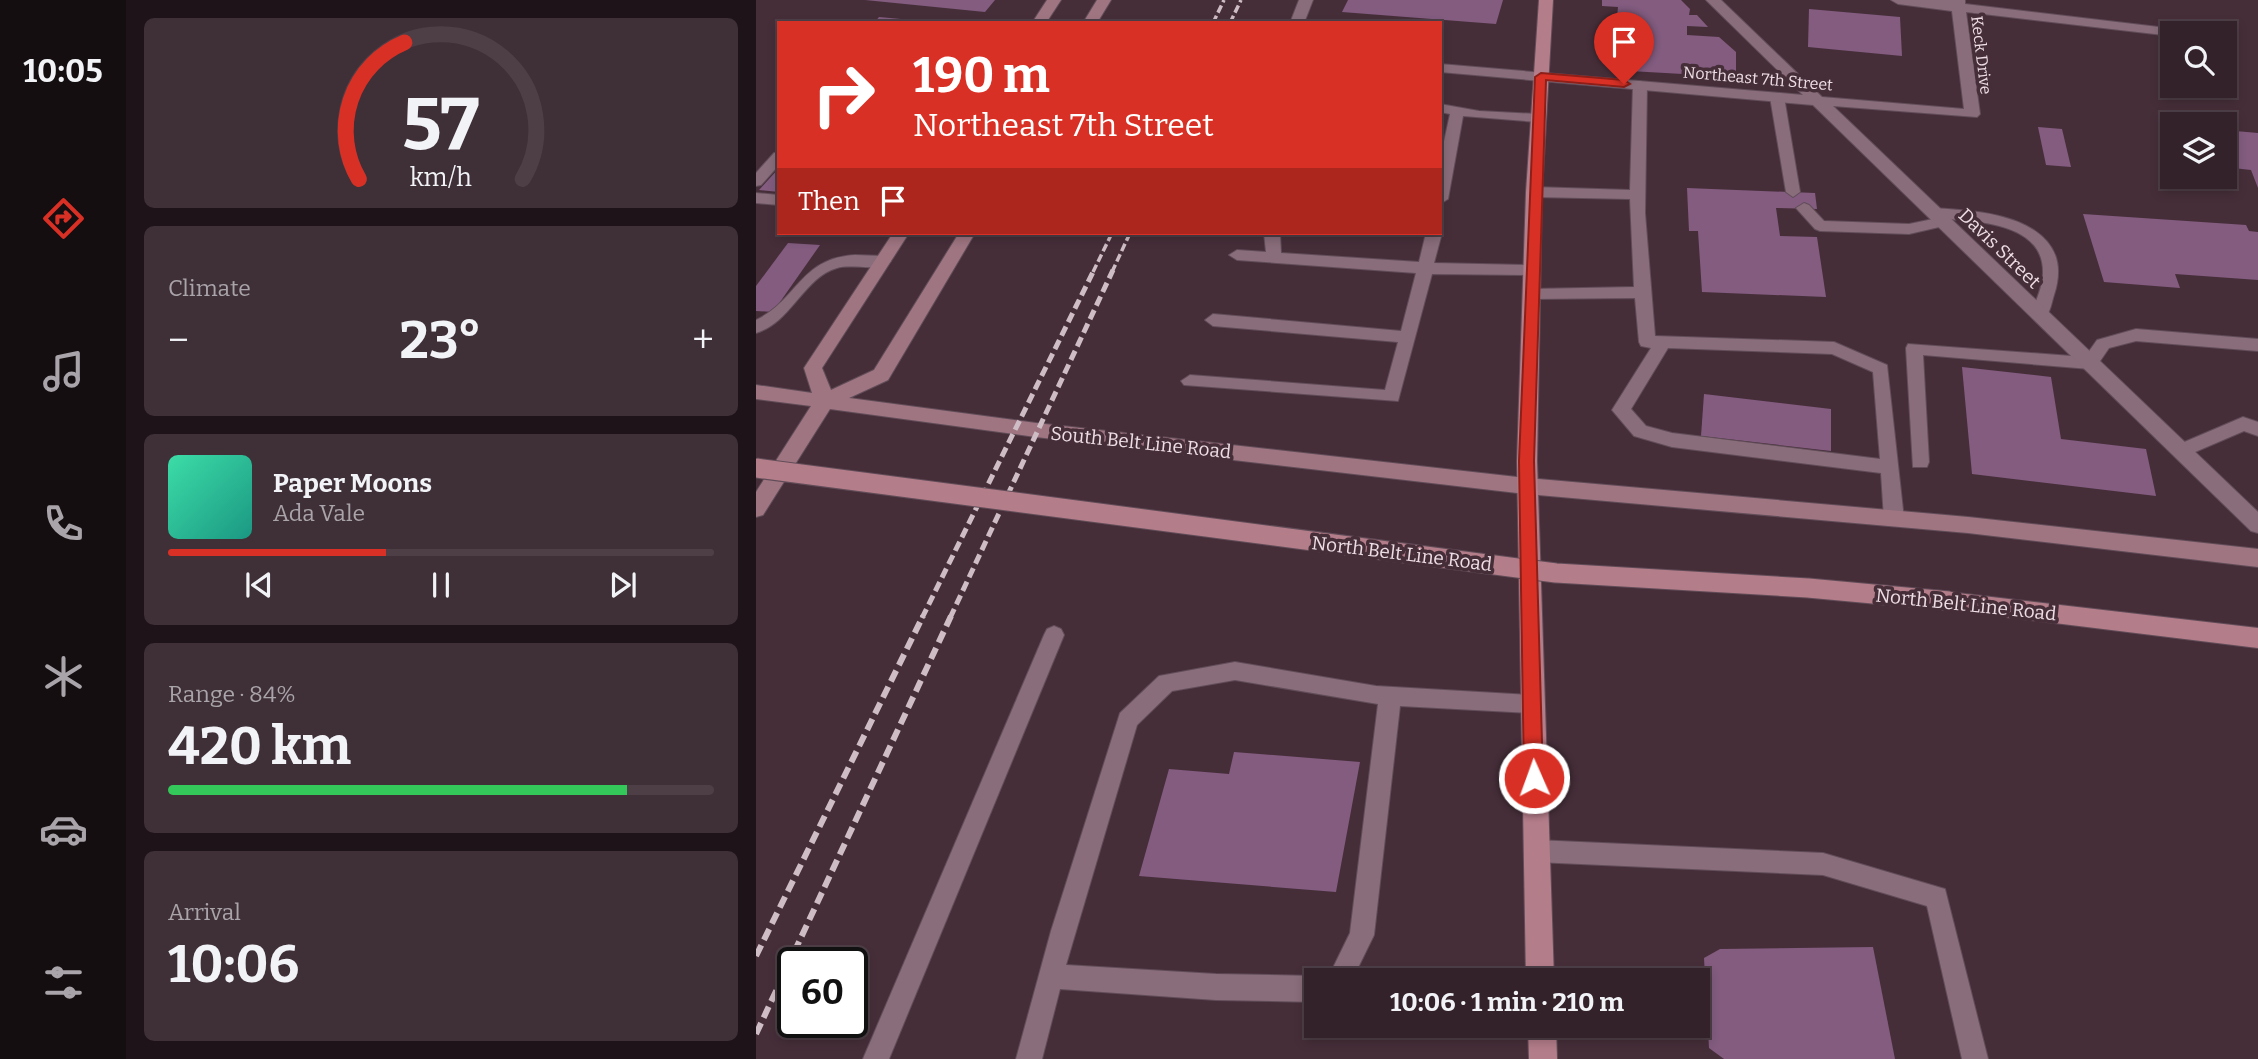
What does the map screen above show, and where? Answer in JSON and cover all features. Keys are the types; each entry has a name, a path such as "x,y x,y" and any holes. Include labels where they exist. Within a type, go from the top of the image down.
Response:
{"main road":[{"path":"1540,968 1527,486 1534,192 1546,0"},
{"name":"North Belt Line Road","path":"756,468 1556,573 1691,583 1808,587 2258,638"},
{"path":"1542,1038 1543,1059"}],"street":[{"path":"1040,21 1054,0"},
{"path":"1091,21 1104,0"},
{"path":"1298,21 1306,0"},
{"name":"Davis Street","path":"1713,0 2258,525"},
{"path":"1898,0 1958,3 2160,30"},
{"name":"Keck Drive","path":"1958,3 1972,114"},
{"name":"Northeast 7th Street","path":"1442,68 1972,114"},
{"path":"825,401 813,368 900,235"},
{"path":"756,509 825,401 881,375 966,235"},
{"name":"South Belt Line Road","path":"756,392 1049,432 1527,486"},
{"path":"1527,486 1894,519 2258,558"}],"lane":[{"path":"1640,85 1637,195 1647,342 1834,348 1881,369 1894,519"},
{"path":"1777,97 1793,192"},
{"path":"1442,108 1538,118"},
{"path":"1442,189 1457,112"},
{"path":"756,181 777,158"},
{"path":"1534,192 1637,195"},
{"path":"756,198 777,200"},
{"path":"1804,208 1820,226 1909,229 1938,217 1999,220 2016,224 2031,235 2045,251 2052,269 2039,315"},
{"path":"1272,235 1274,258"},
{"path":"1190,381 1392,397 1434,235"},
{"path":"1237,255 1427,268 1531,270"},
{"path":"756,327 787,307 817,272 828,265 883,261"},
{"path":"1531,294 1642,292"},
{"path":"1213,320 1408,337"},
{"path":"1920,462 1914,348 2090,363 2103,344 2136,335 2258,345"},
{"path":"1663,342 1621,410 1640,432 1672,440 1889,467"},
{"path":"2181,451 2242,424 2258,429"},
{"path":"876,1059 1054,635"},
{"path":"1029,1059 1051,976 1128,720 1166,683 1235,671 1383,695 1532,704"},
{"path":"1345,968 1362,935 1383,695"},
{"path":"1536,851 1823,864 1937,897 1975,1059"},
{"path":"1051,976 1216,987 1304,989"}],"building":[{"path":"865,0 995,0 985,12"},
{"path":"1348,0 1503,0 1496,24 1342,12"},
{"path":"1602,0 1681,0 1690,9 1689,15 1697,15 1708,27 1687,26 1687,35 1719,37 1736,52 1736,77 1612,70 1618,7 1602,6"},
{"path":"1809,9 1900,17 1902,56 1808,47"},
{"path":"879,17 923,21 876,21"},
{"path":"2038,127 2062,129 2071,167 2046,165"},
{"path":"2237,131 2258,133 2258,188 2251,170 2237,168"},
{"path":"777,170 777,192 759,190"},
{"path":"1687,188 1815,193 1817,209 1776,208 1780,236 1817,237 1826,297 1702,292 1698,231 1689,231"},
{"path":"2083,214 2246,225 2249,231 2258,232 2258,280 2175,274 2180,288 2104,282"},
{"path":"788,243 820,245 773,312 756,311 756,286"},
{"path":"1962,367 2051,377 2061,439 2146,449 2156,496 1972,474"},
{"path":"1704,394 1831,409 1831,451 1701,436"},
{"path":"1234,752 1360,762 1336,892 1139,876 1169,769 1229,774"},
{"path":"1873,947 1895,1059 1724,1059 1709,1048 1710,968 1705,968 1704,958 1720,949"}],"railway":[{"path":"1214,21 1224,0"},
{"path":"1231,21 1241,0"},
{"path":"1093,272 1111,235"},
{"path":"1112,272 1129,235"},
{"path":"922,618 1094,270"},
{"path":"950,618 1113,270"},
{"path":"756,956 923,616"},
{"path":"756,1034 951,616"}],"route":[{"path":"1534,778 1527,461 1531,270 1541,77 1624,84"}]}
